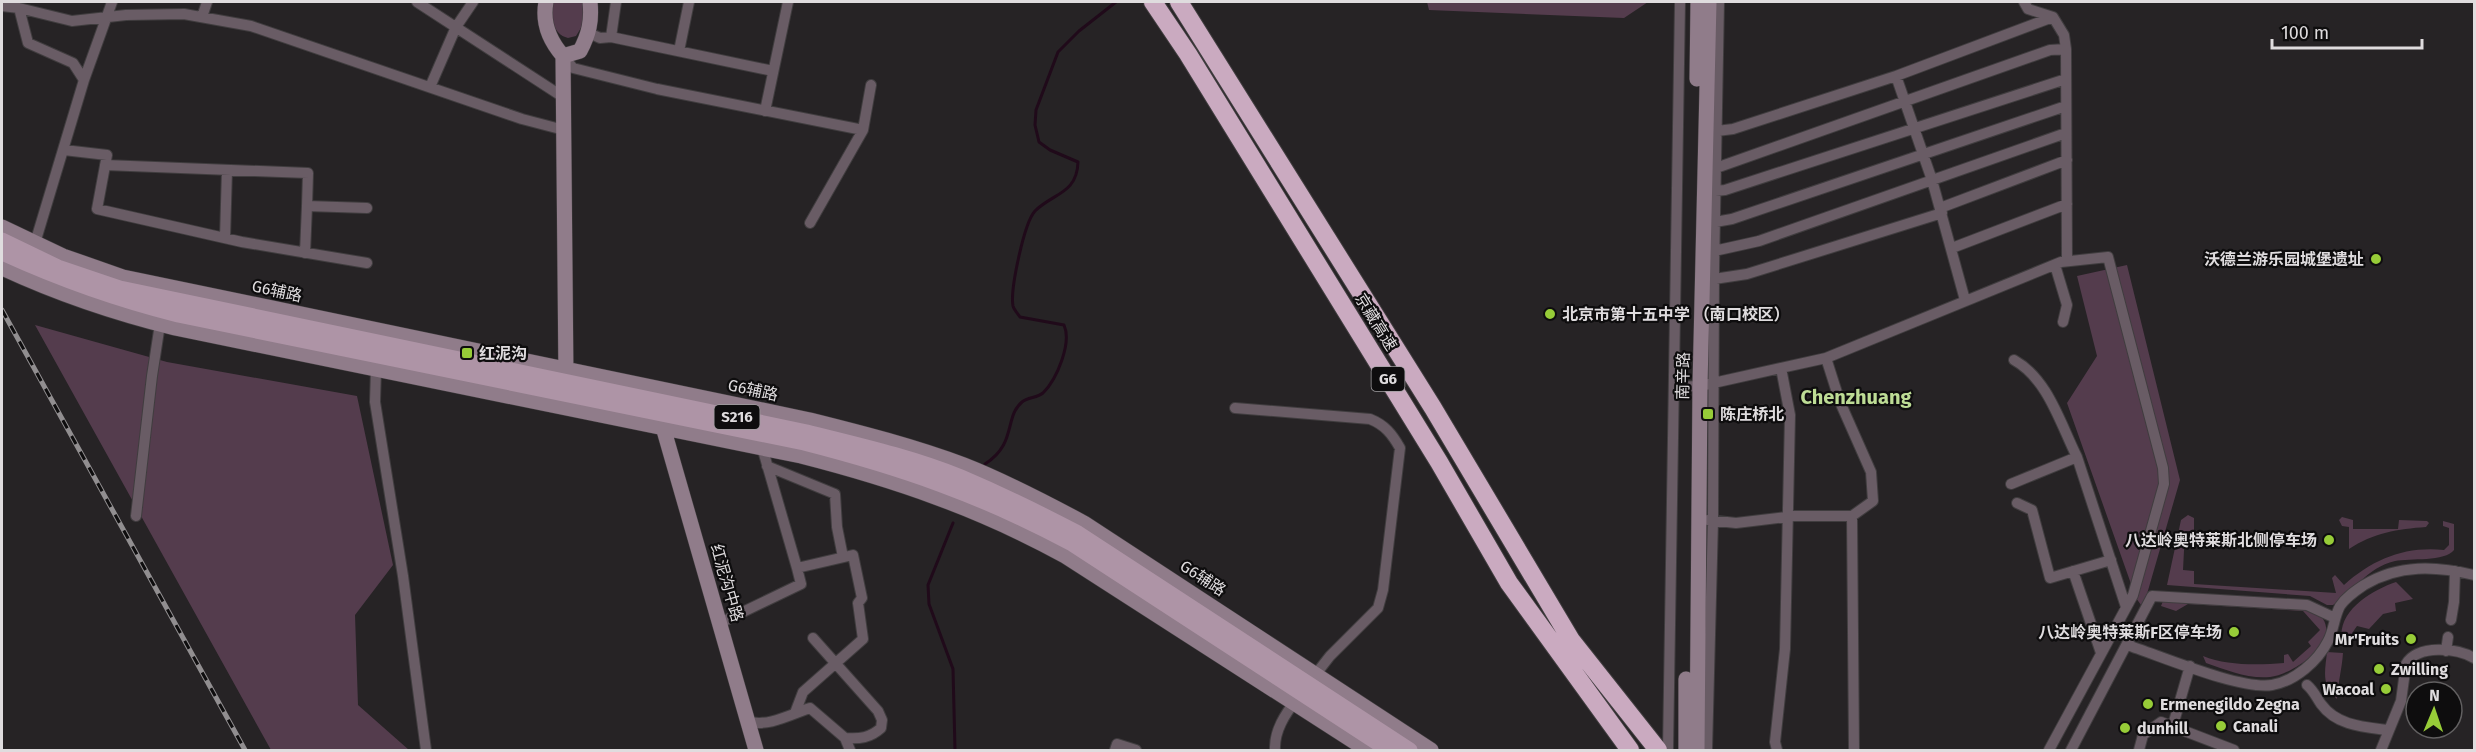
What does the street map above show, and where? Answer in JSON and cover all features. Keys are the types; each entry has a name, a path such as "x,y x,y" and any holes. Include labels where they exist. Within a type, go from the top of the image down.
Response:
{"highway":[{"name":"京藏高速","path":"1153,2 1188,54 1427,442 1509,583 1630,750"},
{"name":"京藏高速","path":"1179,2 1426,398 1571,640 1661,750"}],"main road":[{"name":"G6辅路","path":"2,240 58,267 120,288 566,375 885,451 960,476 1030,507 1078,533 1305,688 1388,750"},
{"name":"G6辅路","path":"2,253 56,278 178,315 738,429 882,463 965,493 1024,519 1072,544 1410,750"}],"street":[{"path":"35,243 84,80 108,19 112,2"},
{"path":"202,17 207,2"},
{"path":"417,2 563,97"},
{"path":"430,87 456,27 472,2"},
{"path":"546,2 546,27 552,44 573,68 657,89 863,130"},
{"path":"563,57 580,51 589,33 592,17 590,2"},
{"path":"611,37 616,2"},
{"path":"679,51 689,2"},
{"path":"765,111 788,2"},
{"path":"1661,750 1674,387 1680,2"},
{"name":"南辛路","path":"1697,750 1706,519 1702,386 1698,2"},
{"name":"南辛路","path":"1686,750 1702,386 1709,2"},
{"path":"1702,386 1714,279 1719,2"},
{"path":"2024,2 2028,9 2053,16 2064,36 2066,49 2067,261"},
{"path":"2,6 72,21 108,19 126,15 184,14 251,26 564,130"},
{"path":"19,8 28,43 73,63 84,80"},
{"path":"1717,132 1733,129 1896,76 2053,16"},
{"path":"589,33 600,38 611,37 773,71"},
{"path":"1716,168 2050,50 2066,49"},
{"path":"563,57 566,375"},
{"path":"1896,76 1932,180 1965,300"},
{"path":"1715,191 1725,190 2066,79"},
{"path":"810,223 863,130 871,85"},
{"path":"1715,222 1732,219 2066,106"},
{"path":"1714,251 1760,241 2066,133"},
{"path":"64,150 107,155 97,209 225,238 367,263"},
{"path":"1714,279 1747,274 1941,211 2067,160"},
{"path":"105,165 308,173 305,253"},
{"path":"225,238 227,170"},
{"path":"1952,248 2067,204"},
{"path":"307,206 367,208"},
{"name":"G6辅路","path":"2,227 63,256 123,277 566,375"},
{"path":"1674,387 1702,386 1826,358 2055,265 2067,261 2108,257 2165,476 2133,595 2049,750"},
{"path":"2055,265 2067,305 2063,322"},
{"name":"G6辅路","path":"2,268 51,291 112,312 160,324 762,447 878,476 951,501 1019,531 1108,582 1305,688 1431,750"},
{"path":"136,516 160,324"},
{"path":"1707,750 1706,519 1736,523 1787,517 1852,516 1873,501 1871,472 1840,402 1826,358"},
{"path":"2014,360 2030,371 2042,385 2077,457 2126,607"},
{"path":"1777,750 1775,742 1785,649 1790,415 1781,368"},
{"path":"376,369 375,402 403,576 426,750"},
{"path":"1235,408 1370,419 1382,424 1401,448 1385,578 1378,608 1330,656 1305,688 1286,713 1268,750"},
{"name":"红泥沟中路","path":"663,427 756,750"},
{"path":"720,623 801,584 762,447"},
{"path":"2010,484 2077,457"},
{"path":"767,466 835,494 837,527 843,558"},
{"path":"2017,503 2032,510 2050,578 2110,560"},
{"path":"1852,516 1854,750"},
{"path":"795,713 803,692 863,639 858,603 862,598 853,555 797,568"},
{"path":"2127,645 2245,683 2272,685 2285,681 2305,669 2329,640 2341,605 2351,594 2373,580 2393,571 2422,567 2475,575"},
{"path":"2073,571 2101,653"},
{"path":"2451,620 2455,571"},
{"path":"2071,750 2152,596 2307,605 2335,618"},
{"path":"813,638 878,711 882,720 881,728 873,735 859,739 845,738"},
{"path":"2446,651 2448,638"},
{"path":"2381,750 2401,701 2406,664 2409,658 2425,651 2446,651 2475,658"},
{"path":"2173,725 2190,666"},
{"path":"2307,685 2335,717 2354,726 2388,730"},
{"name":"G6辅路","path":"1305,688 1367,750"},
{"path":"748,721 756,724 810,708 845,738 850,750"},
{"path":"2139,750 2143,735 2161,722 2234,750"},
{"path":"1274,739 1275,750"},
{"path":"1115,750 1117,744 1136,750"}],"shaded area":[{"path":"551,2 586,2 584,23 576,36 568,38 556,29 552,18"},
{"path":"1427,2 1648,2 1624,18 1429,10"},
{"path":"2127,265 2180,480 2147,594 2141,605 2136,598 2067,403 2097,356 2077,276"},
{"path":"35,325 167,362 357,396 393,565 355,615 358,705 409,750 271,750"},
{"path":"2188,515 2194,518 2194,531 2185,531 2183,570 2194,571 2194,584 2336,593 2332,578 2335,575 2344,585 2366,568 2390,556 2416,550 2444,550 2449,545 2449,528 2443,526 2443,521 2454,524 2454,550 2443,556 2385,564 2368,574 2333,605 2327,605 2310,596 2167,585 2181,520"},
{"path":"2342,517 2353,520 2353,529 2398,529 2399,520 2429,523 2426,527 2377,536 2349,549 2349,527 2342,526 2339,520"},
{"path":"2396,582 2413,599 2395,603 2396,611 2383,614 2369,629 2357,626 2345,643 2342,640 2342,630 2351,611 2367,596"},
{"path":"2163,601 2307,609 2323,619 2326,629 2319,648 2289,671 2270,677 2245,675 2206,663 2203,656 2233,663 2264,664 2284,663 2284,655 2288,654 2293,662 2311,646 2308,642 2320,630 2303,611 2188,604 2176,611 2161,606"},
{"path":"2327,652 2343,653 2337,699 2326,683"}],"waterway":[{"path":"985,464 1002,448 1017,408 1024,400 1041,395 1048,387 1065,351 1064,325 1020,317 1013,306 1019,257 1031,218 1042,205 1069,187 1077,173 1078,162 1050,150 1039,142 1035,125 1036,110 1058,52 1079,31 1116,2"},
{"path":"953,523 928,585 929,604 953,669 955,750"}],"railway":[{"path":"2,310 245,750"}],"place":[{"name":"沃德兰游乐园城堡遗址","path":"2376,259"},
{"name":"北京市第十五中学 （南口校区）","path":"1550,314"},
{"name":"红泥沟","path":"467,353"},
{"name":"陈庄桥北","path":"1708,414"},
{"name":"八达岭奥特莱斯北侧停车场","path":"2329,540"},
{"name":"八达岭奥特莱斯F区停车场","path":"2234,632"},
{"name":"Mr'Fruits","path":"2411,639"},
{"name":"Zwilling","path":"2379,669"},
{"name":"Wacoal","path":"2386,689"},
{"name":"Ermenegildo Zegna","path":"2148,704"},
{"name":"Canali","path":"2221,726"},
{"name":"dunhill","path":"2125,728"}],"district":[{"name":"Chenzhuang","path":"1856,397"}]}
